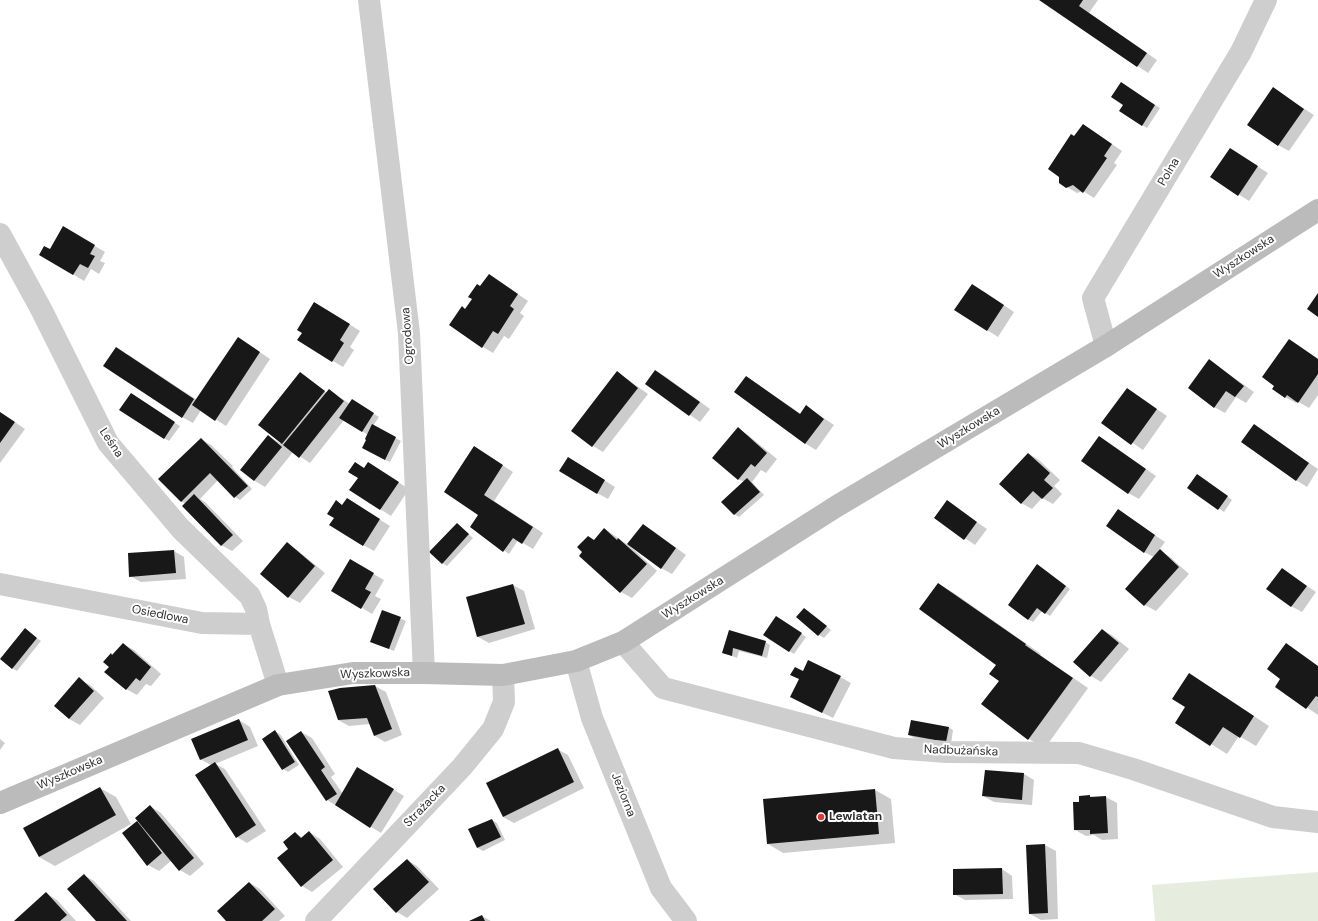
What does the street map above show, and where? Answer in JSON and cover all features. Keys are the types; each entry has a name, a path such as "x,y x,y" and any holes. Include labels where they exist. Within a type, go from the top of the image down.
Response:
{"street":[{"name":"Ogrodowa","path":"369,0 409,333 424,673"},
{"name":"Polna","path":"1106,346 1093,298 1241,52 1266,0"},
{"name":"Wyszkowska","path":"0,803 278,685 352,673 503,675 576,661 623,642 837,506 1106,346 1318,210"},
{"name":"Leśna","path":"0,234 41,309 108,443 181,529 250,596 256,609 259,624"},
{"name":"Osiedlowa","path":"0,584 202,623 259,624"},
{"path":"259,624 278,685"},
{"name":"Nadbużańska","path":"623,642 663,688 894,748 948,752 1080,753 1133,769 1273,817 1318,822"},
{"name":"Jeziorna","path":"576,661 592,718 661,888 686,921"},
{"name":"Strażacka","path":"316,921 462,767 493,729 504,702 503,675"}],"shaded area":[{"path":"1318,872 1318,921 1155,921 1152,885"}],"building":[{"path":"1039,0 1083,0 1079,6 1147,53 1137,67"},
{"path":"1121,82 1155,105 1142,126 1119,111 1123,105 1111,97"},
{"path":"1273,87 1304,109 1278,146 1247,125"},
{"path":"1083,124 1112,144 1104,156 1107,158 1083,193 1073,185 1066,188 1059,183 1059,177 1048,169 1071,134 1074,136"},
{"path":"1230,148 1258,166 1238,196 1210,177"},
{"path":"63,226 95,245 90,254 95,256 88,268 80,264 73,275 39,255 44,246 50,249"},
{"path":"489,274 518,294 510,306 514,309 498,334 493,331 482,348 449,325 462,306 465,309 472,299 468,297 477,284 480,286"},
{"path":"972,284 1004,305 987,331 954,310"},
{"path":"1318,293 1318,317 1307,309"},
{"path":"314,302 350,324 340,340 344,343 332,362 297,340 302,333 297,330"},
{"path":"238,337 260,352 215,421 192,405"},
{"path":"1289,339 1318,359 1318,374 1298,403 1287,395 1285,398 1272,389 1274,386 1262,377"},
{"path":"116,347 194,399 182,418 103,366"},
{"path":"1209,359 1244,386 1235,397 1226,391 1214,408 1188,388"},
{"path":"655,370 700,402 689,416 645,384"},
{"path":"617,371 638,388 592,447 571,431"},
{"path":"300,372 325,391 282,444 258,425"},
{"path":"746,376 800,414 806,405 824,419 805,444 734,392"},
{"path":"1127,388 1157,409 1131,445 1101,423"},
{"path":"329,389 344,401 299,458 283,445"},
{"path":"131,393 175,422 164,439 119,410"},
{"path":"352,399 374,413 362,432 339,418"},
{"path":"0,412 15,422 0,443"},
{"path":"372,424 396,437 385,460 362,448"},
{"path":"1254,424 1309,463 1296,481 1241,442"},
{"path":"738,427 767,453 755,467 751,464 738,480 712,458"},
{"path":"268,435 282,447 254,481 240,470"},
{"path":"1099,436 1146,469 1128,494 1081,461"},
{"path":"201,438 248,486 234,498 210,473 181,502 158,479"},
{"path":"474,446 503,465 484,495 533,527 522,544 513,538 503,552 470,527 478,515 444,492"},
{"path":"1028,453 1050,473 1044,480 1053,488 1042,499 1033,491 1021,504 999,484"},
{"path":"568,457 605,480 597,494 559,471"},
{"path":"355,462 364,468 368,462 399,482 380,510 349,490 358,478 348,472"},
{"path":"1197,474 1228,496 1218,510 1187,488"},
{"path":"747,478 760,492 734,515 721,502"},
{"path":"194,494 233,535 221,546 182,506"},
{"path":"347,498 380,519 363,546 329,525 334,518 327,514 336,500 342,505"},
{"path":"947,500 977,522 964,540 934,518"},
{"path":"1118,509 1155,535 1144,553 1106,526"},
{"path":"457,523 469,534 442,564 429,552"},
{"path":"643,524 676,548 661,569 627,544"},
{"path":"604,528 617,540 618,538 647,564 620,593 579,556 582,552 577,547 588,536 594,540"},
{"path":"287,542 315,566 288,598 260,574"},
{"path":"1160,549 1179,567 1144,606 1125,589"},
{"path":"174,550 176,573 129,577 128,553"},
{"path":"350,559 374,573 365,589 371,592 361,609 331,591"},
{"path":"1037,564 1066,586 1045,614 1037,608 1028,620 1008,605"},
{"path":"1282,568 1307,586 1291,607 1266,589"},
{"path":"938,583 1073,678 1028,740 981,704 999,681 989,674 996,665 919,609"},
{"path":"513,584 525,624 477,637 466,597"},
{"path":"804,608 827,626 818,636 796,617"},
{"path":"382,610 401,617 389,649 370,642"},
{"path":"776,616 802,633 789,652 763,635"},
{"path":"25,628 37,638 12,669 0,659"},
{"path":"1102,629 1119,643 1090,677 1073,662"},
{"path":"729,630 766,641 762,656 733,648 732,656 722,653"},
{"path":"123,643 151,667 140,681 136,678 126,690 104,672 109,667 103,662"},
{"path":"1286,643 1318,666 1318,697 1316,696 1306,709 1275,687 1280,679 1267,669"},
{"path":"808,660 841,676 822,713 790,697 799,679 790,675 795,667 803,671"},
{"path":"1189,673 1254,716 1240,738 1223,727 1210,746 1175,723 1185,707 1172,699"},
{"path":"79,677 94,691 69,719 54,706"},
{"path":"375,685 392,729 374,736 367,718 338,720 328,691 340,688"},
{"path":"239,719 248,740 200,760 191,739"},
{"path":"911,720 949,727 946,742 908,735"},
{"path":"275,730 295,762 282,770 262,739"},
{"path":"301,731 325,767 321,770 337,794 326,801 286,741"},
{"path":"558,748 574,782 503,817 486,783"},
{"path":"215,762 256,825 236,838 195,775"},
{"path":"357,767 394,789 370,828 335,805"},
{"path":"985,770 1024,773 1022,800 982,796"},
{"path":"100,787 116,815 39,857 23,828"},
{"name":"Lewiatan","path":"875,789 879,834 767,844 763,799"},
{"path":"1090,795 1090,797 1106,796 1108,833 1090,834 1090,830 1074,830 1073,802 1079,802 1079,796"},
{"path":"150,805 194,858 179,871 135,818"},
{"path":"492,819 501,837 477,848 468,829"},
{"path":"137,821 162,853 147,866 122,833"},
{"path":"309,831 333,860 301,887 277,858 288,849 283,842 295,832 301,838"},
{"path":"1045,844 1048,913 1029,914 1026,845"},
{"path":"407,859 429,882 396,913 373,889"},
{"path":"1002,868 1003,894 953,895 953,869"},
{"path":"84,874 127,921 96,921 67,889"},
{"path":"249,882 275,909 262,921 226,921 217,911"},
{"path":"46,892 67,915 60,921 14,921"},
{"path":"482,915 485,921 469,921"}],"place":[{"name":"Lewiatan","path":"821,817"}]}
